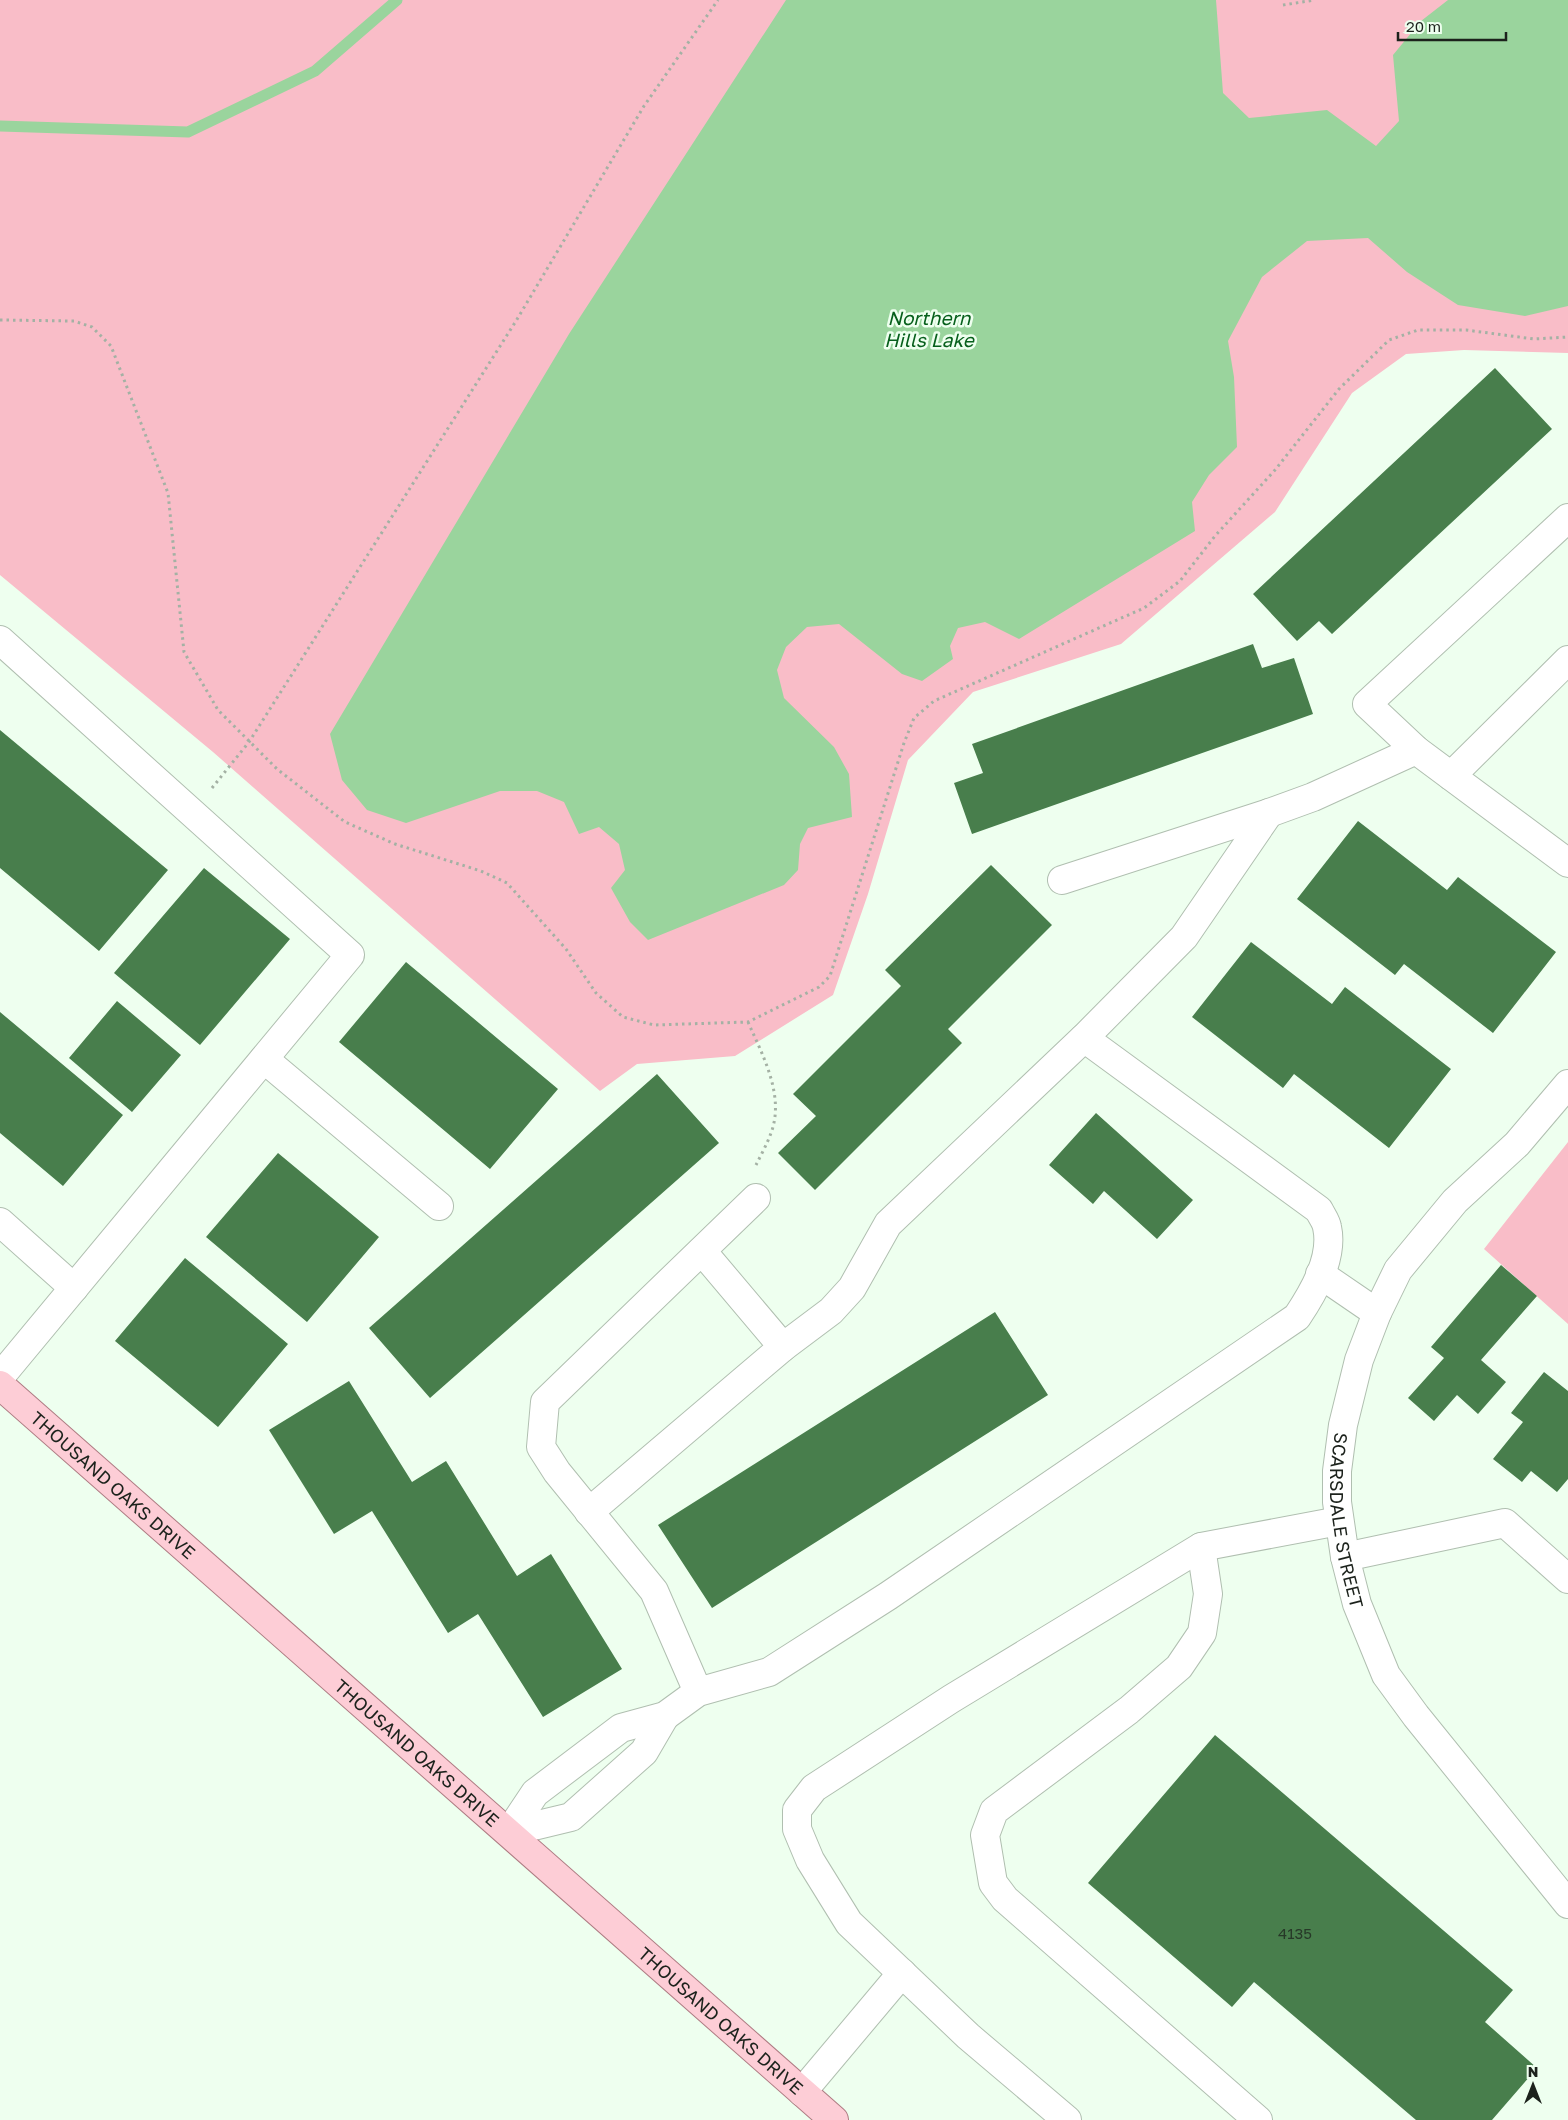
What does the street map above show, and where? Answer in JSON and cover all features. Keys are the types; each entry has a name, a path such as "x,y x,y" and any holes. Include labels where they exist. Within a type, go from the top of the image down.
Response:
{"main road":[{"name":"THOUSAND OAKS DRIVE","path":"0,1385 834,2120"}],"street":[{"path":"1568,518 1367,704 1416,750 1568,863"},
{"path":"0,640 350,955 0,1377"},
{"path":"1451,776 1568,660"},
{"path":"1062,880 1313,797 1416,750"},
{"path":"589,1512 782,1347 831,1311 852,1288 888,1224 1084,1038 1184,937 1269,813"},
{"path":"509,1832 535,1793 621,1728 665,1716 698,1692 769,1672 888,1596 1297,1317 1312,1294 1320,1274 1328,1243 1327,1226 1319,1210 1084,1038"},
{"path":"264,1059 439,1206"},
{"name":"SCARSDALE STREET","path":"1568,1084 1517,1144 1455,1201 1398,1270 1376,1313 1359,1360 1343,1425 1337,1471 1337,1502 1345,1557 1357,1604 1386,1675 1416,1716 1568,1904"},
{"path":"698,1692 654,1591 557,1472 541,1447 545,1402 756,1198"},
{"path":"0,1222 74,1288"},
{"path":"702,1250 782,1347"},
{"path":"1320,1274 1376,1313"},
{"path":"1067,2120 968,2036 849,1923 810,1860 797,1829 797,1810 814,1788 951,1699 1201,1547 1340,1521"},
{"path":"1345,1557 1505,1523 1568,1579"},
{"path":"1201,1547 1208,1594 1202,1634 1179,1667 1129,1710 994,1811 985,1835 993,1883 1005,1899 1258,2120"},
{"path":"509,1832 571,1817 644,1752 665,1716"},
{"path":"802,2092 902,1974"}],"path":[{"path":"192,813 249,742 516,321 644,106 718,0"},
{"path":"1283,5 1314,0"},
{"path":"0,320 74,321 92,327 111,346 168,493 184,652 218,710 277,769 346,822 395,844 471,867 507,883 566,949 596,993 623,1017 654,1025 748,1022 819,987 830,976 904,743 914,718 934,701 1144,608 1180,581 1215,536 1275,470 1340,389 1389,340 1418,330 1466,330 1534,338 1568,337"},
{"path":"748,1022 765,1062 776,1100 772,1132 751,1177 756,1198"}],"shaded area":[{"path":"0,0 1568,0 1568,353 1464,350 1406,354 1352,393 1275,512 1121,644 973,692 908,760 868,894 833,995 735,1056 637,1064 600,1091 213,752 0,575"},
{"path":"1568,1142 1568,1324 1484,1249"}],"water":[{"name":"Northern Hills Lake","path":"786,0 1216,0 1223,93 1249,118 1327,110 1376,146 1399,121 1393,55 1421,21 1448,0 1568,0 1568,306 1525,316 1458,305 1407,272 1368,238 1307,241 1262,277 1228,341 1234,377 1237,447 1209,475 1192,502 1195,531 1019,639 985,622 958,628 950,646 953,659 922,681 902,674 839,624 807,627 786,647 777,670 784,698 834,747 849,774 852,817 808,828 800,844 798,870 784,885 648,940 630,922 611,888 625,870 619,844 599,827 579,834 564,802 537,791 500,791 406,823 367,810 342,780 330,734 569,334"}],"building":[{"path":"1495,368 1552,429 1332,634 1319,621 1297,641 1253,594"},
{"path":"1253,644 1262,668 1294,658 1313,714 972,834 954,783 983,773 972,744"},
{"path":"0,730 168,870 99,951 0,868"},
{"path":"1358,821 1447,890 1458,877 1556,952 1493,1033 1404,964 1395,975 1297,899"},
{"path":"991,865 1052,925 948,1029 962,1043 815,1190 778,1153 816,1116 793,1094 901,986 885,970"},
{"path":"204,868 290,939 200,1045 114,973"},
{"path":"1251,942 1332,1004 1345,987 1451,1069 1389,1148 1294,1074 1283,1088 1192,1017"},
{"path":"406,962 558,1089 490,1169 339,1042"},
{"path":"117,1001 181,1055 132,1112 69,1058"},
{"path":"0,1012 123,1115 63,1186 0,1133"},
{"path":"657,1074 719,1143 430,1398 369,1328"},
{"path":"1096,1113 1193,1200 1157,1239 1104,1191 1093,1204 1049,1165"},
{"path":"278,1153 379,1237 307,1322 206,1237"},
{"path":"185,1258 288,1344 218,1427 115,1341"},
{"path":"1501,1265 1537,1296 1481,1360 1506,1382 1478,1414 1457,1395 1434,1421 1408,1398 1444,1358 1431,1347"},
{"path":"995,1312 1048,1395 712,1608 658,1525"},
{"path":"1544,1372 1568,1391 1568,1479 1557,1492 1531,1471 1522,1482 1493,1459 1523,1422 1511,1413"},
{"path":"349,1381 412,1482 446,1461 517,1576 551,1554 622,1669 543,1717 478,1614 448,1633 372,1511 334,1534 269,1430"},
{"path":"1215,1735 1513,1990 1485,2022 1537,2068 1492,2120 1416,2120 1254,1982 1232,2007 1088,1883"}],"waterway":[{"path":"0,126 188,132 315,71 397,0"}]}
